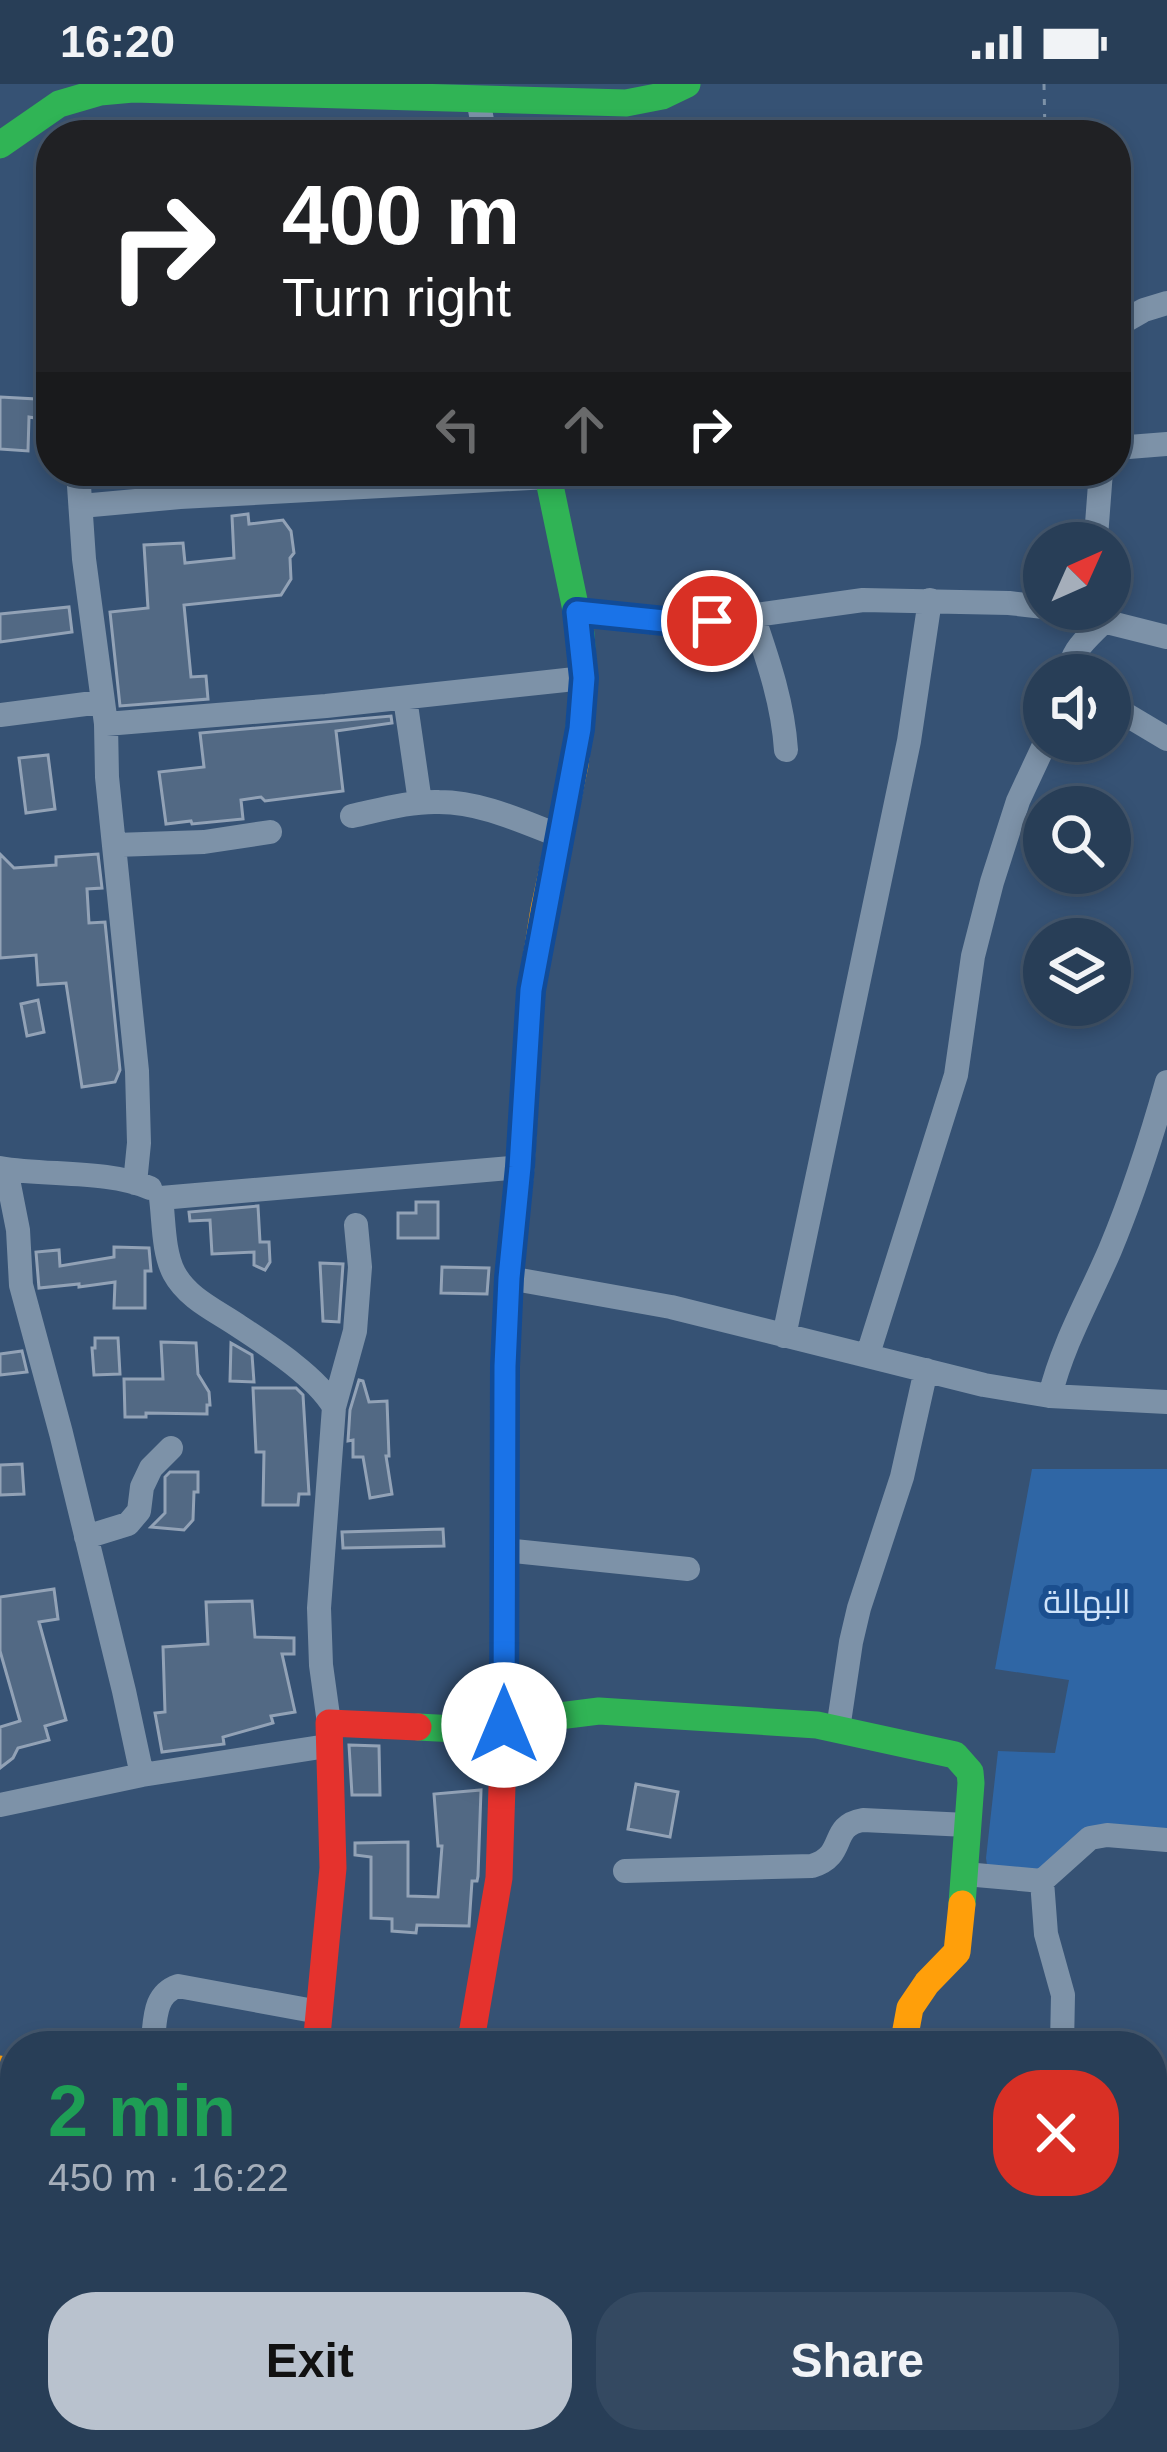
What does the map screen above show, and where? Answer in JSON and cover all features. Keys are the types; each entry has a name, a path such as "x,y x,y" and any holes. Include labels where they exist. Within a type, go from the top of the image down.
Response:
{"street":[{"path":"0,145 57,94 133,89 626,103 662,97 687,84"},
{"path":"478,100 482,120"},
{"path":"1131,317 1167,303"},
{"path":"1131,447 1167,444"},
{"path":"79,486 137,1071 140,1143 135,1183"},
{"path":"81,506 358,486"},
{"path":"473,2031 499,1878 509,1278 531,990 575,765 584,678 577,612 551,486"},
{"path":"1097,522 1100,486"},
{"path":"1009,603 1023,596"},
{"path":"577,612 674,622 863,600 1023,605"},
{"path":"784,1336 909,741 930,600"},
{"path":"753,616 772,673 786,750"},
{"path":"1131,629 1167,638"},
{"path":"1074,654 1096,630"},
{"path":"0,715 405,698 584,678"},
{"path":"405,698 420,802"},
{"path":"1131,718 1167,739"},
{"path":"868,1354 956,1075 974,956 992,882 1036,762"},
{"path":"352,816 443,801 502,813 560,836"},
{"path":"116,845 204,842 270,832"},
{"path":"1050,1396 1069,1334 1158,1147 1167,1082"},
{"path":"161,1198 520,1167"},
{"path":"142,1775 21,1285 18,1230 3,1168 107,1177 148,1187 161,1198 176,1278 208,1307 289,1362 334,1407"},
{"path":"317,2031 333,1863 319,1608 334,1407 355,1331 360,1267 356,1225"},
{"path":"509,1278 671,1307 984,1384 1050,1396 1167,1402"},
{"path":"838,1729 859,1608 902,1477 926,1370"},
{"path":"86,1537 128,1524 139,1511 151,1468 171,1448"},
{"path":"504,1550 688,1569"},
{"path":"0,1805 328,1734 504,1725 598,1711 838,1729 955,1755 970,1772 957,1952 910,2008 906,2031"},
{"path":"625,1871 812,1866 831,1855 850,1822 967,1825"},
{"path":"965,1874 1042,1882 1090,1838 1167,1840"},
{"path":"1042,1882 1046,1934 1063,1995 1062,2031"},
{"path":"154,2031 160,1997 178,1986 319,2012"}],"path":[{"path":"1044,84 1045,120"}],"green space":[{"name":"البهالة","path":"1032,1469 1167,1469 1167,1836 1104,1834 1055,1872 987,1865 986,1858 998,1751 1055,1753 1069,1680 995,1669"}],"building":[{"path":"0,397 36,399 35,418 29,417 28,451 0,449"},
{"path":"248,514 249,524 283,520 291,531 291,579 281,595 184,605 191,677 206,676 208,699 120,706 110,612 148,608 144,545 183,543 185,563 234,558 232,516"},
{"path":"69,607 72,632 0,642 0,614"},
{"path":"391,716 392,723 336,731 343,791 241,800 243,819 166,824 159,772 204,767 200,733"},
{"path":"48,755 55,809 26,813 19,758"},
{"path":"0,854 14,868 56,865 56,857 98,854 102,888 87,889 89,923 105,922 120,1070 115,1082 82,1087 66,983 38,985 36,955 0,958"},
{"path":"38,1000 44,1032 27,1036 21,1004"},
{"path":"416,1202 438,1202 438,1238 398,1238 398,1213 416,1213"},
{"path":"258,1206 260,1242 269,1242 270,1262 265,1270 254,1265 254,1252 212,1254 210,1220 190,1221 189,1212"},
{"path":"114,1247 149,1248 145,1308 114,1308 115,1282 39,1288 36,1252 59,1250 60,1266 114,1257"},
{"path":"320,1263 343,1264 339,1322 323,1321"},
{"path":"442,1267 489,1268 487,1294 441,1293"},
{"path":"95,1338 118,1338 120,1374 94,1375"},
{"path":"161,1342 196,1343 198,1374 209,1392 207,1414 125,1417 124,1379 163,1379"},
{"path":"231,1343 252,1355 254,1382 230,1381"},
{"path":"22,1351 27,1372 0,1375 0,1354"},
{"path":"359,1380 369,1402 387,1401 386,1456 392,1494 370,1498 363,1457 353,1457 353,1440 348,1441"},
{"path":"253,1388 296,1388 303,1395 309,1494 299,1494 298,1505 263,1505 264,1452 256,1452"},
{"path":"22,1464 24,1494 0,1495 0,1465"},
{"path":"170,1472 198,1472 193,1520 184,1530 151,1527 165,1513 165,1477"},
{"path":"443,1529 444,1546 343,1548 342,1532"},
{"path":"54,1589 58,1619 39,1622 66,1720 45,1726 49,1740 18,1748 0,1768 0,1727 20,1721 0,1651 0,1597"},
{"path":"252,1601 255,1637 294,1638 294,1654 282,1654 295,1712 271,1716 273,1723 223,1737 224,1744 162,1752 155,1713 165,1712 163,1647 208,1644 206,1602"},
{"path":"349,1745 379,1746 380,1795 352,1795"},
{"path":"636,1784 678,1792 670,1837 628,1829"},
{"path":"481,1790 478,1876 472,1881 469,1926 417,1925 416,1933 392,1931 392,1919 371,1918 371,1857 355,1855 355,1843 408,1842 408,1896 438,1897 442,1846 438,1846 434,1794"}],"traffic: fast":[{"path":"0,145 59,104 100,92 133,89 626,103 662,96 687,84"},
{"path":"550,486 581,634 584,678 578,739"},
{"path":"418,1727 456,1729 599,1711 817,1725 955,1755 970,1772 971,1783 962,1904"}],"traffic: slow":[{"path":"505,1541 509,1278 531,990 578,739"},
{"path":"906,2031 910,2008 957,1952 962,1904"}],"traffic: jam":[{"path":"473,2031 499,1878 505,1541"},
{"path":"317,2031 333,1868 329,1723 418,1727"}],"route":[{"path":"504,1725 509,1278 531,990 580,729 584,678 577,612 712,621"}]}
